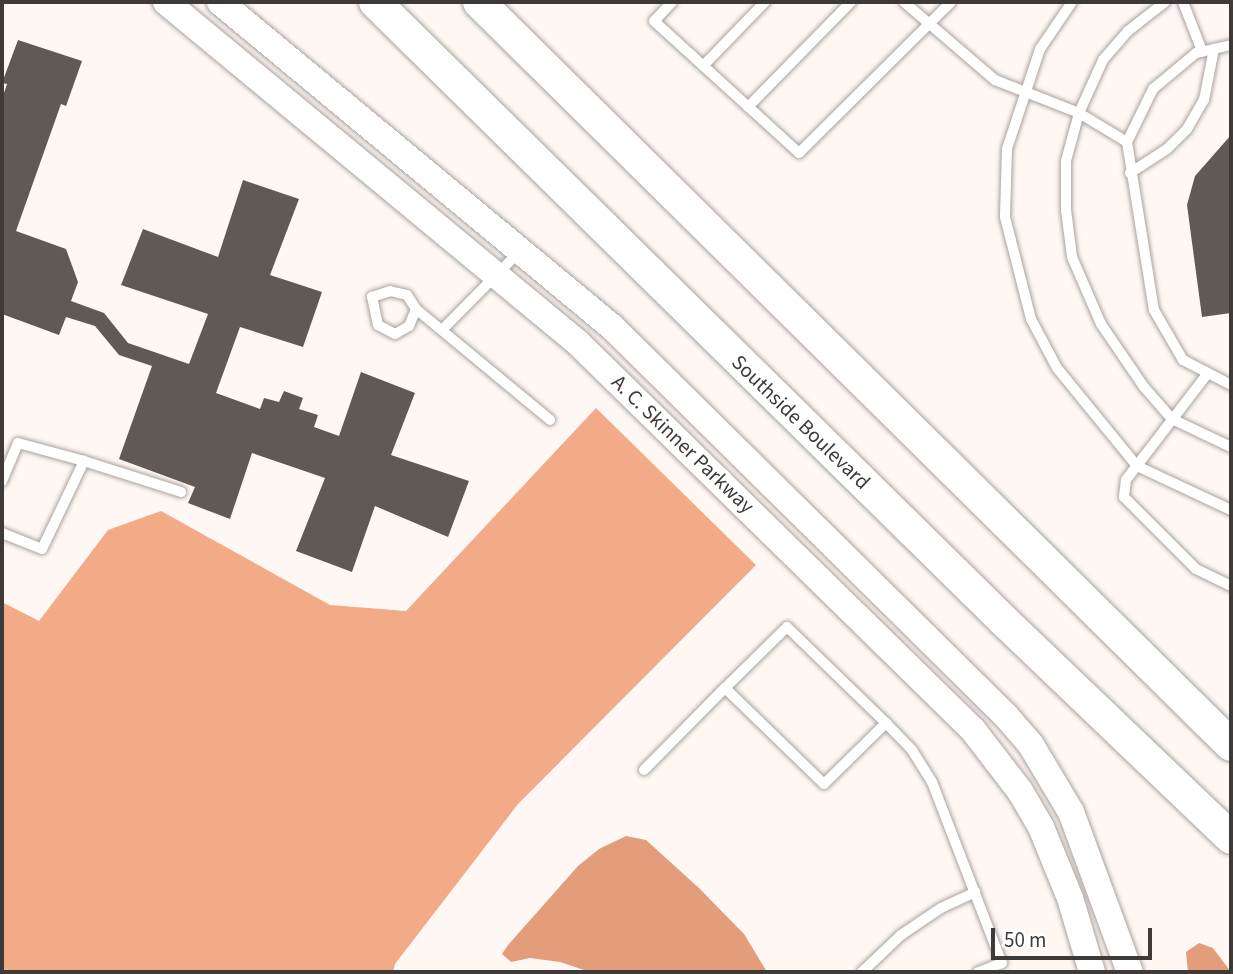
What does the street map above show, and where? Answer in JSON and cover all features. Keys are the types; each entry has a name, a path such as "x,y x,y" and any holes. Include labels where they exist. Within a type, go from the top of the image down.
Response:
{"highway":[{"name":"Southside Boulevard","path":"375,2 946,565 1231,838"},
{"path":"479,2 1231,745"}],"main road":[{"name":"A. C. Skinner Parkway","path":"166,2 496,275 636,396 973,730 1020,791 1041,827 1070,898 1092,972"},
{"name":"A. C. Skinner Parkway","path":"219,2 640,354 1006,716 1045,766 1071,812 1130,972"}],"lane":[{"path":"672,2 654,21 799,153 951,2"},
{"path":"703,66 765,2"},
{"path":"748,107 851,2"},
{"path":"904,2 971,64 1024,95 1079,113 1127,142"},
{"path":"1072,2 1040,49 1007,149 1005,217 1031,320 1057,368 1137,466 1231,510"},
{"path":"1165,2 1128,31 1103,60 1079,113 1066,161 1066,210 1072,257 1101,324 1172,419 1231,447"},
{"path":"1183,2 1202,51"},
{"path":"1231,45 1202,51 1153,89 1127,142 1154,310 1183,360 1231,385"},
{"path":"1130,173 1167,149 1187,129 1204,100 1214,49"},
{"path":"442,330 520,251"},
{"path":"416,309 409,326 395,334 377,325 372,297 390,291 407,295 416,309 550,420"},
{"path":"1208,373 1126,480 1124,497 1196,569 1231,586"},
{"path":"2,481 18,443 181,492"},
{"path":"2,533 42,549 84,461"},
{"path":"644,770 787,627 912,750 932,782 1002,963 978,972"},
{"path":"725,688 824,784 886,723"},
{"path":"862,972 901,935 941,908 976,892"}],"shaded area":[{"path":"596,408 756,565 518,804 395,964 393,972 2,972 2,602 39,621 108,530 161,511 330,605 406,611"},
{"path":"626,836 646,840 699,888 744,934 767,972 590,972 560,962 530,958 511,962 502,954 578,866 599,849"},
{"path":"1199,943 1213,948 1231,972 1188,972 1186,952"}],"building":[{"path":"18,40 82,61 66,106 61,104 16,231 66,249 78,282 71,301 104,313 128,343 189,364 208,314 121,285 143,229 218,257 243,180 299,199 270,275 322,292 303,347 240,327 216,393 260,409 264,398 279,402 284,391 303,398 299,409 318,415 314,427 339,436 361,372 415,393 391,455 469,481 448,537 375,506 352,572 296,551 325,478 252,453 230,519 188,503 195,487 119,459 152,366 119,355 95,326 66,317 59,335 2,314 2,99 7,84 2,83"},
{"path":"1231,135 1231,313 1202,317 1187,205 1195,176"}]}
